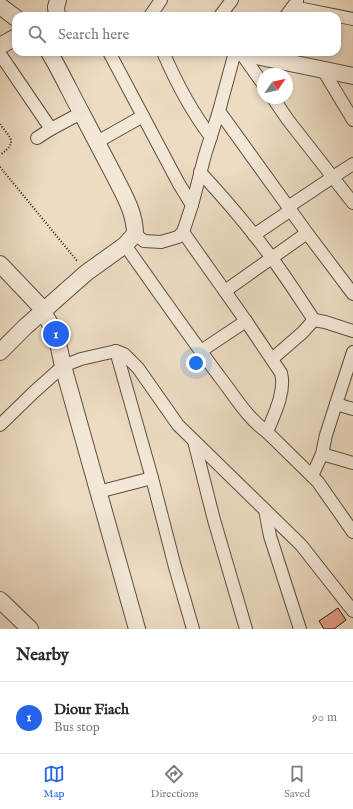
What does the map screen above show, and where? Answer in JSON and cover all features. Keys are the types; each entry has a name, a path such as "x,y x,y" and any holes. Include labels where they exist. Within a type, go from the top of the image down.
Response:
{"street":[{"path":"57,12 58,0"},
{"path":"153,12 162,0"},
{"path":"223,12 232,0"},
{"path":"0,6 12,15"},
{"path":"292,8 314,12"},
{"path":"341,17 353,19"},
{"path":"0,46 12,39"},
{"path":"0,54 51,130"},
{"path":"0,352 86,273 130,239 135,224 132,212 125,197 51,56"},
{"path":"111,56 179,184 192,204"},
{"path":"165,56 190,106 198,120 211,137"},
{"path":"130,239 161,242 178,237 183,232 219,111 245,56"},
{"path":"248,56 257,73"},
{"path":"260,56 353,76"},
{"path":"323,70 353,120"},
{"path":"277,104 353,203"},
{"path":"219,111 353,294"},
{"path":"37,138 81,113"},
{"path":"97,142 143,116"},
{"path":"254,235 333,176 353,164"},
{"path":"200,172 223,197 272,258 314,320 353,331"},
{"path":"183,232 281,373 283,385 267,432"},
{"path":"225,291 307,233"},
{"path":"130,239 201,351 251,418 323,488 353,532"},
{"path":"0,264 34,299 56,334 63,366 137,629"},
{"path":"272,358 302,333 314,320"},
{"path":"201,351 246,321"},
{"path":"116,351 193,629"},
{"path":"0,425 63,366 81,359 116,351 124,354 138,368 173,419 301,545 353,611"},
{"path":"312,476 322,454 326,435 353,352"},
{"path":"336,404 353,409"},
{"path":"194,441 214,520 246,629"},
{"path":"322,454 353,463"},
{"path":"98,492 152,478"},
{"path":"265,510 270,536 300,629"},
{"path":"0,600 30,629"}],"path":[{"path":"0,124 11,140 9,147 0,155"},
{"path":"0,167 86,273"}],"building":[{"path":"338,608 346,620 334,629 324,629 319,621"}],"place":[{"name":"Diour Fiach","path":"56,334"}]}
